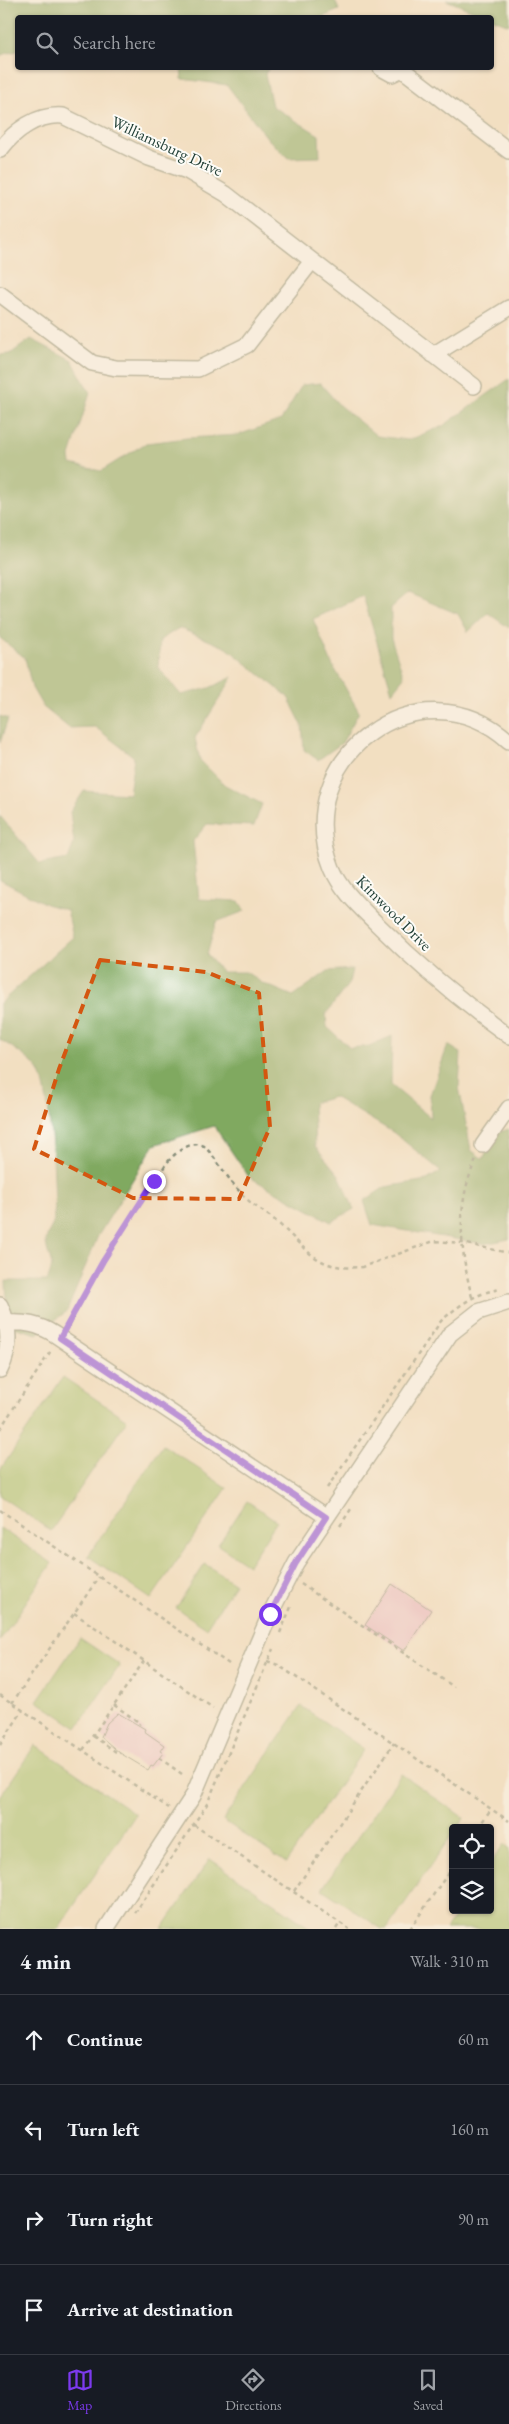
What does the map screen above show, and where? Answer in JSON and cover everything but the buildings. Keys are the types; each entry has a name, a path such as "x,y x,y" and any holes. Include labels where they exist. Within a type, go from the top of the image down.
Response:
{"street":[{"path":"385,70 392,74 402,70"},
{"path":"405,70 509,151"},
{"name":"Williamsburg Drive","path":"0,150 16,133 29,124 50,116 63,116 149,158 187,171 209,183 474,386"},
{"path":"0,294 92,363 116,368 198,369 247,344 312,261"},
{"path":"433,355 509,308"},
{"name":"Kimwood Drive","path":"509,741 485,724 451,713 410,714 390,721 358,742 339,766 327,793 323,832 333,870 354,901 436,979 509,1036"},
{"path":"484,1145 509,1108"},
{"path":"106,1929 193,1796 286,1581 326,1517 450,1334 478,1312 509,1302"},
{"path":"0,1305 7,1323 8,1348 0,1370"},
{"path":"7,1323 26,1322 43,1327 326,1517"}],"path":[{"path":"0,1429 60,1338 103,1261 164,1166 176,1153 193,1144 204,1146 242,1195 278,1223 305,1252 323,1262 351,1268 362,1267 434,1240 462,1242 509,1253"},
{"path":"472,1297 462,1242 464,1194 472,1167 484,1145"},
{"path":"339,1526 353,1506"},
{"path":"0,1510 232,1666"},
{"path":"298,1590 306,1576"},
{"path":"12,1703 99,1577"},
{"path":"301,1584 454,1688"},
{"path":"280,1633 292,1603"},
{"path":"74,1614 213,1708"},
{"path":"83,1750 144,1661"},
{"path":"268,1661 278,1665 509,1821"},
{"path":"0,1695 170,1809"},
{"path":"114,1705 139,1724"},
{"path":"0,1745 23,1710"},
{"path":"103,1720 107,1723"},
{"path":"93,1736 120,1753"},
{"path":"293,1892 394,1743"},
{"path":"159,1758 185,1776"},
{"path":"481,1824 491,1809"},
{"path":"194,1825 349,1929"},
{"path":"410,1929 451,1869"},
{"path":"336,1929 340,1923"}],"highlighted area":[{"path":"100,960 206,972 259,993 270,1127 239,1199 133,1198 34,1149 59,1069"}],"green space":[{"path":"0,0 335,0 339,10 327,15 15,15 15,52 1,55 0,58"},
{"path":"446,0 509,0 509,25 494,19 494,15 484,15"},
{"path":"181,70 268,70 265,74 272,106 319,135 320,157 288,158 268,139 227,85 182,79"},
{"path":"31,339 72,360 90,393 70,456 71,464 101,471 146,443 238,435 281,420 302,385 320,383 340,406 377,436 409,440 443,426 509,379 509,628 488,613 468,632 458,614 408,593 391,608 391,638 404,677 392,692 363,596 313,619 332,664 359,712 342,743 318,760 304,750 302,725 288,697 227,648 179,628 160,640 158,667 181,695 209,688 233,677 195,738 200,760 225,785 262,804 254,826 207,824 193,841 199,899 239,901 245,911 216,922 207,955 222,972 246,972 262,983 293,996 328,971 352,969 349,983 326,1014 327,1027 350,1048 369,1046 392,1036 391,1085 431,1118 430,1095 448,1045 461,1053 459,1087 471,1150 483,1159 495,1133 509,1129 509,1239 484,1244 372,1225 364,1201 385,1187 427,1180 441,1171 394,1133 334,1097 313,1103 315,1146 339,1175 354,1209 331,1222 249,1177 214,1126 154,1145 98,1236 67,1311 37,1334 14,1327 7,1306 6,1281 47,1281 50,1274 51,1264 46,1241 53,1223 54,1170 50,1121 43,1082 39,1071 32,1063 0,1040 0,1003 73,937 67,910 46,904 0,880 0,816 40,864 68,859 74,843 70,812 84,791 129,794 134,757 95,727 69,728 43,707 32,688 25,658 0,638 0,355 10,354"},
{"path":"0,716 8,719 0,743"},
{"path":"63,1377 127,1420 51,1531 0,1496 0,1470"},
{"path":"163,1445 227,1488 151,1599 88,1556"},
{"path":"247,1501 277,1521 248,1565 218,1545"},
{"path":"0,1528 52,1563 0,1641"},
{"path":"205,1564 235,1584 206,1628 176,1608"},
{"path":"80,1638 120,1665 77,1728 37,1701"},
{"path":"301,1706 364,1749 286,1863 223,1820"},
{"path":"35,1745 136,1814 58,1929 0,1929 0,1797"},
{"path":"401,1774 464,1818 460,1824 449,1824 449,1839 387,1929 382,1929 322,1889"},
{"path":"504,1844 509,1848 509,1929 446,1929 456,1914 494,1914 494,1858"},
{"path":"210,1859 310,1928 310,1929 162,1929"}],"route":[{"path":"154,1181 103,1261 60,1338 326,1517 296,1563 270,1614"}]}
